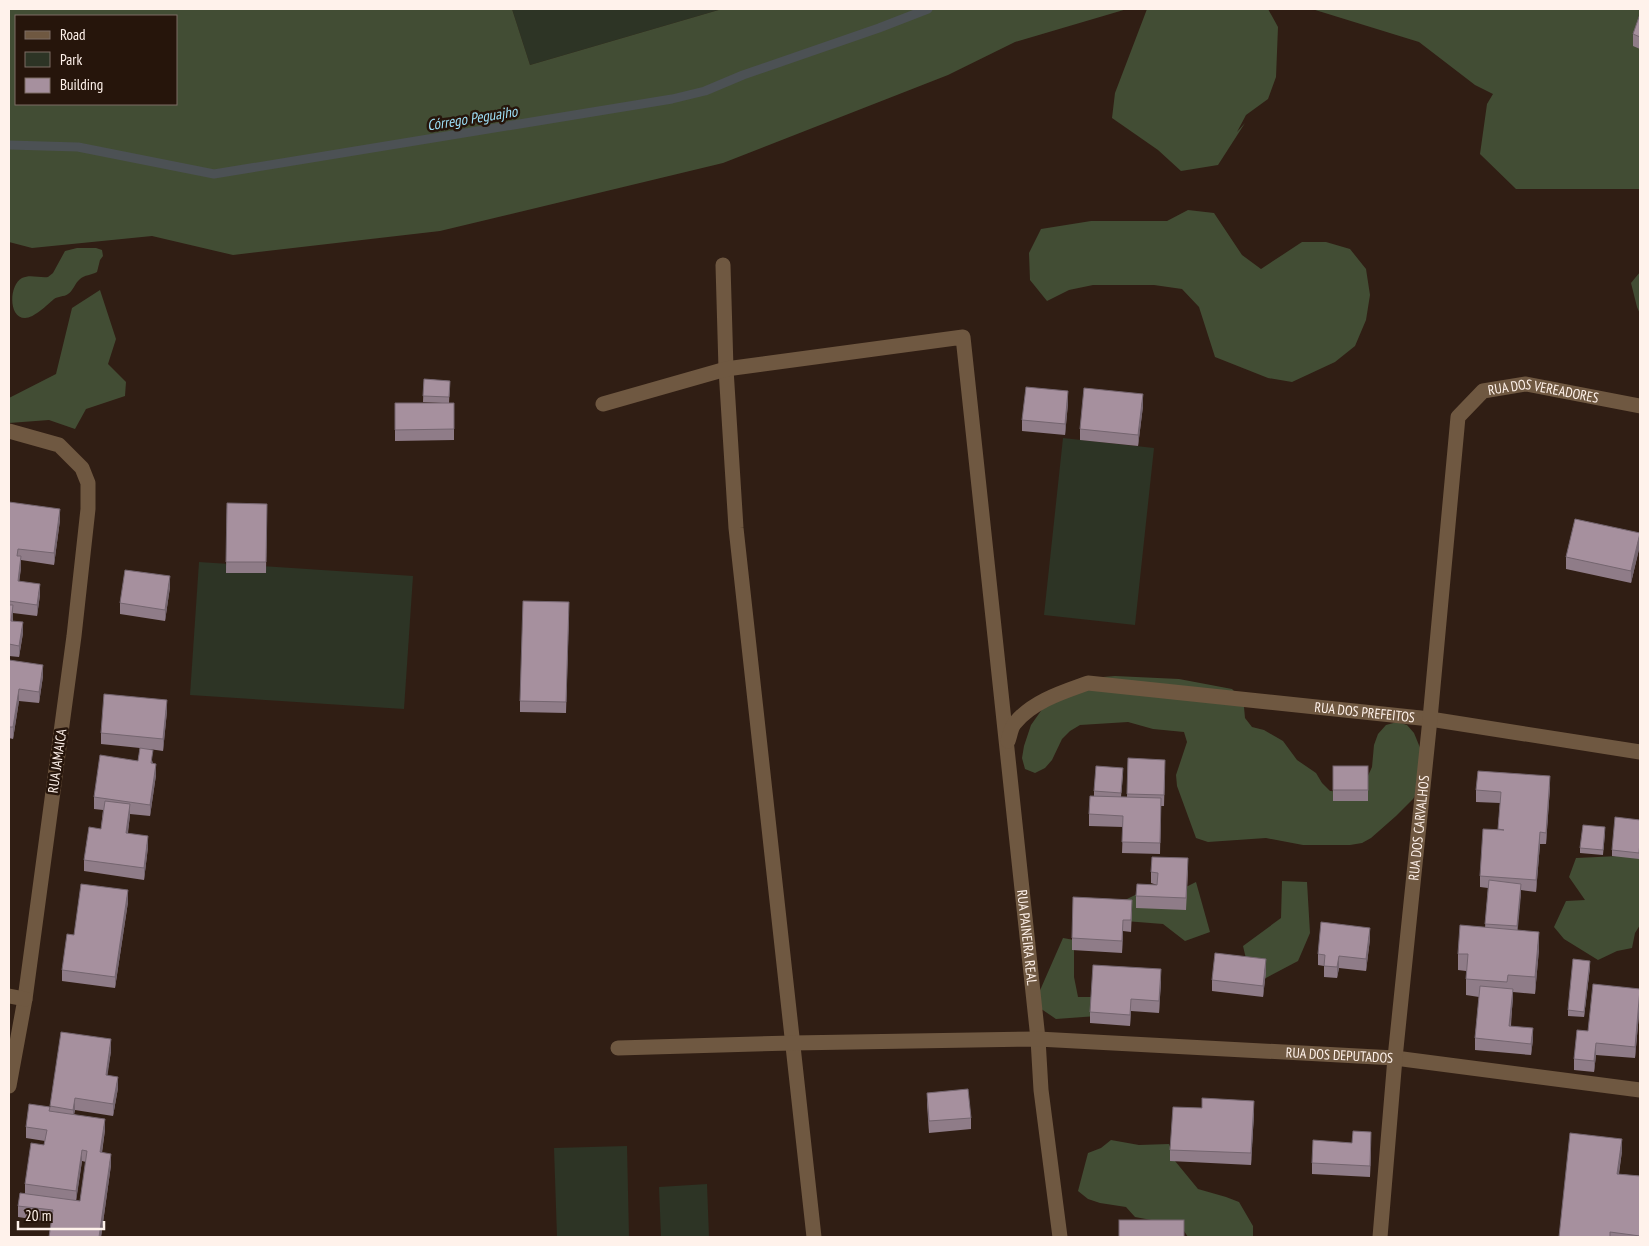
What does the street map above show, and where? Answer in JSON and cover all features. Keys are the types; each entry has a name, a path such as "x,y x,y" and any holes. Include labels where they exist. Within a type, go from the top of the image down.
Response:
{"street":[{"path":"723,266 726,369 736,528 814,1237"},
{"path":"603,404 726,369 963,337 1006,746"},
{"name":"RUA DOS VEREADORES","path":"1458,417 1483,391 1526,384 1640,406"},
{"name":"RUA DOS CARVALHOS","path":"1380,1237 1395,1058 1430,719 1458,417"},
{"name":"RUA JAMAICA","path":"9,431 59,445 82,468 88,483 88,509 74,636 25,999 9,1086"},
{"name":"RUA PAINEIRA REAL","path":"1060,1237 1042,1090 1006,746 1014,724 1033,707 1054,695 1088,683"},
{"name":"RUA DOS PREFEITOS","path":"1088,683 1430,719 1640,752"},
{"path":"9,996 25,999"},
{"name":"RUA DOS DEPUTADOS","path":"618,1048 1038,1039 1395,1058 1640,1090"}],"green space":[{"path":"9,9 512,9 530,65 722,9 1127,9 1015,42 948,75 723,163 440,231 233,255 152,236 32,248 9,242"},
{"path":"512,9 722,9 530,65"},
{"path":"1147,9 1268,9 1278,27 1276,77 1268,99 1246,115 1237,132 1245,123 1218,165 1181,171 1158,150 1112,118 1115,93"},
{"path":"1312,9 1640,9 1640,189 1516,189 1480,154 1487,104 1493,94 1475,85 1419,42"},
{"path":"1188,210 1214,213 1242,255 1261,269 1302,242 1326,242 1350,249 1366,269 1370,295 1366,320 1355,346 1335,362 1292,382 1268,378 1215,357 1199,307 1182,289 1154,285 1093,285 1069,290 1047,301 1030,280 1029,253 1041,229 1091,221 1167,221"},
{"path":"77,248 96,248 102,250 103,256 97,272 82,278 70,293 57,297 32,316 19,317 12,301 18,282 28,276 48,277 53,273 65,251"},
{"path":"1640,272 1640,314 1631,283"},
{"path":"100,290 116,339 108,364 126,382 125,396 86,409 75,429 49,420 9,423 9,398 56,374 72,308"},
{"path":"1063,438 1154,448 1135,625 1044,615"},
{"path":"199,562 413,576 404,709 190,695"},
{"path":"1115,676 1179,679 1232,689 1240,697 1244,707 1245,718 1252,727 1264,730 1283,741 1297,760 1316,773 1330,791 1352,792 1362,789 1372,767 1374,745 1378,734 1386,725 1397,722 1407,725 1414,733 1423,755 1419,789 1413,799 1396,816 1371,838 1362,843 1350,845 1303,845 1266,838 1208,842 1196,838 1177,786 1176,775 1187,742 1184,732 1153,729 1128,722 1080,725 1062,739 1052,760 1045,768 1035,773 1025,769 1022,758 1031,725 1050,698 1091,678"},
{"path":"1640,855 1640,925 1635,933 1632,948 1617,951 1598,960 1564,939 1554,927 1566,901 1585,900 1569,877 1576,858"},
{"path":"1282,881 1307,882 1310,933 1298,961 1264,979 1247,963 1243,946 1281,918"},
{"path":"1196,882 1210,932 1185,941 1163,924 1125,921 1119,903 1137,894 1160,900"},
{"path":"1063,938 1074,940 1074,977 1078,997 1094,997 1097,1016 1056,1019 1034,1004"},
{"path":"1111,1140 1139,1145 1169,1144 1175,1161 1198,1189 1239,1202 1253,1226 1253,1237 1188,1237 1184,1231 1173,1224 1135,1217 1126,1207 1088,1199 1078,1191 1088,1153 1101,1148"},
{"path":"627,1146 629,1237 557,1237 554,1148"},
{"path":"707,1184 709,1237 661,1237 659,1187"}],"building":[{"path":"1640,14 1640,37 1633,34"},
{"path":"424,379 450,381 449,397 423,396"},
{"path":"1026,387 1068,391 1065,424 1022,420"},
{"path":"1084,388 1143,394 1138,435 1080,429"},
{"path":"395,403 454,403 454,429 395,430"},
{"path":"9,502 60,509 54,553 18,549 17,556 21,556 18,581 40,584 37,605 9,601"},
{"path":"227,503 267,504 266,562 226,562"},
{"path":"1575,519 1640,533 1631,571 1566,557"},
{"path":"125,570 170,576 165,610 120,603"},
{"path":"523,601 569,602 566,702 520,701"},
{"path":"9,605 13,605 11,621 23,622 19,646 9,644"},
{"path":"9,660 43,665 39,692 19,689 13,727 9,727"},
{"path":"104,694 167,700 163,739 101,733"},
{"path":"140,748 153,750 151,763 156,764 150,805 94,797 100,755 138,761"},
{"path":"1128,758 1165,760 1164,795 1127,794"},
{"path":"1096,766 1123,768 1121,793 1094,791"},
{"path":"1333,766 1368,766 1368,790 1333,790"},
{"path":"1478,771 1550,776 1546,833 1540,832 1536,880 1480,876 1483,829 1504,830 1498,829 1501,792 1476,790"},
{"path":"1090,796 1161,798 1160,843 1122,842 1123,816 1089,814"},
{"path":"105,801 130,804 126,833 148,836 144,868 84,860 89,827 101,829"},
{"path":"1615,817 1640,820 1639,853 1612,850"},
{"path":"1583,825 1605,827 1603,850 1580,848"},
{"path":"1152,857 1188,858 1186,898 1136,896 1137,884 1157,885 1158,873 1151,872"},
{"path":"1489,880 1521,884 1517,926 1485,924"},
{"path":"81,884 128,890 115,977 62,970 67,934 74,935"},
{"path":"1073,897 1132,900 1131,920 1123,920 1122,941 1072,938"},
{"path":"1321,922 1370,928 1366,959 1339,956 1337,967 1324,966 1325,955 1318,954"},
{"path":"1460,925 1539,932 1535,977 1508,975 1507,982 1466,979 1468,954 1458,954"},
{"path":"1215,953 1266,959 1263,986 1212,980"},
{"path":"1573,959 1590,961 1584,1012 1568,1010"},
{"path":"1093,965 1161,969 1159,1001 1131,999 1130,1015 1090,1012"},
{"path":"1593,984 1640,989 1635,1047 1596,1043 1594,1061 1574,1059 1577,1030 1588,1031"},
{"path":"1480,986 1513,989 1509,1026 1533,1028 1531,1044 1475,1038"},
{"path":"61,1032 111,1039 106,1075 118,1077 113,1104 75,1098 73,1110 50,1106"},
{"path":"968,1089 971,1118 929,1121 927,1093"},
{"path":"1202,1098 1254,1101 1251,1153 1170,1150 1173,1107 1202,1108"},
{"path":"29,1104 50,1107 49,1111 105,1119 100,1152 111,1154 99,1237 49,1237 53,1210 18,1206 20,1193 80,1201 87,1151 82,1150 76,1191 25,1184 31,1143 44,1145 47,1130 26,1127"},
{"path":"1353,1131 1371,1132 1370,1166 1312,1163 1313,1140 1352,1143"},
{"path":"1570,1133 1622,1139 1617,1174 1640,1176 1640,1236 1610,1232 1610,1237 1559,1237"},
{"path":"1119,1220 1184,1220 1184,1237 1119,1237"}],"waterway":[{"name":"Córrego Peguajho","path":"9,145 78,147 214,174 672,99 705,91 743,75 928,9"}]}
